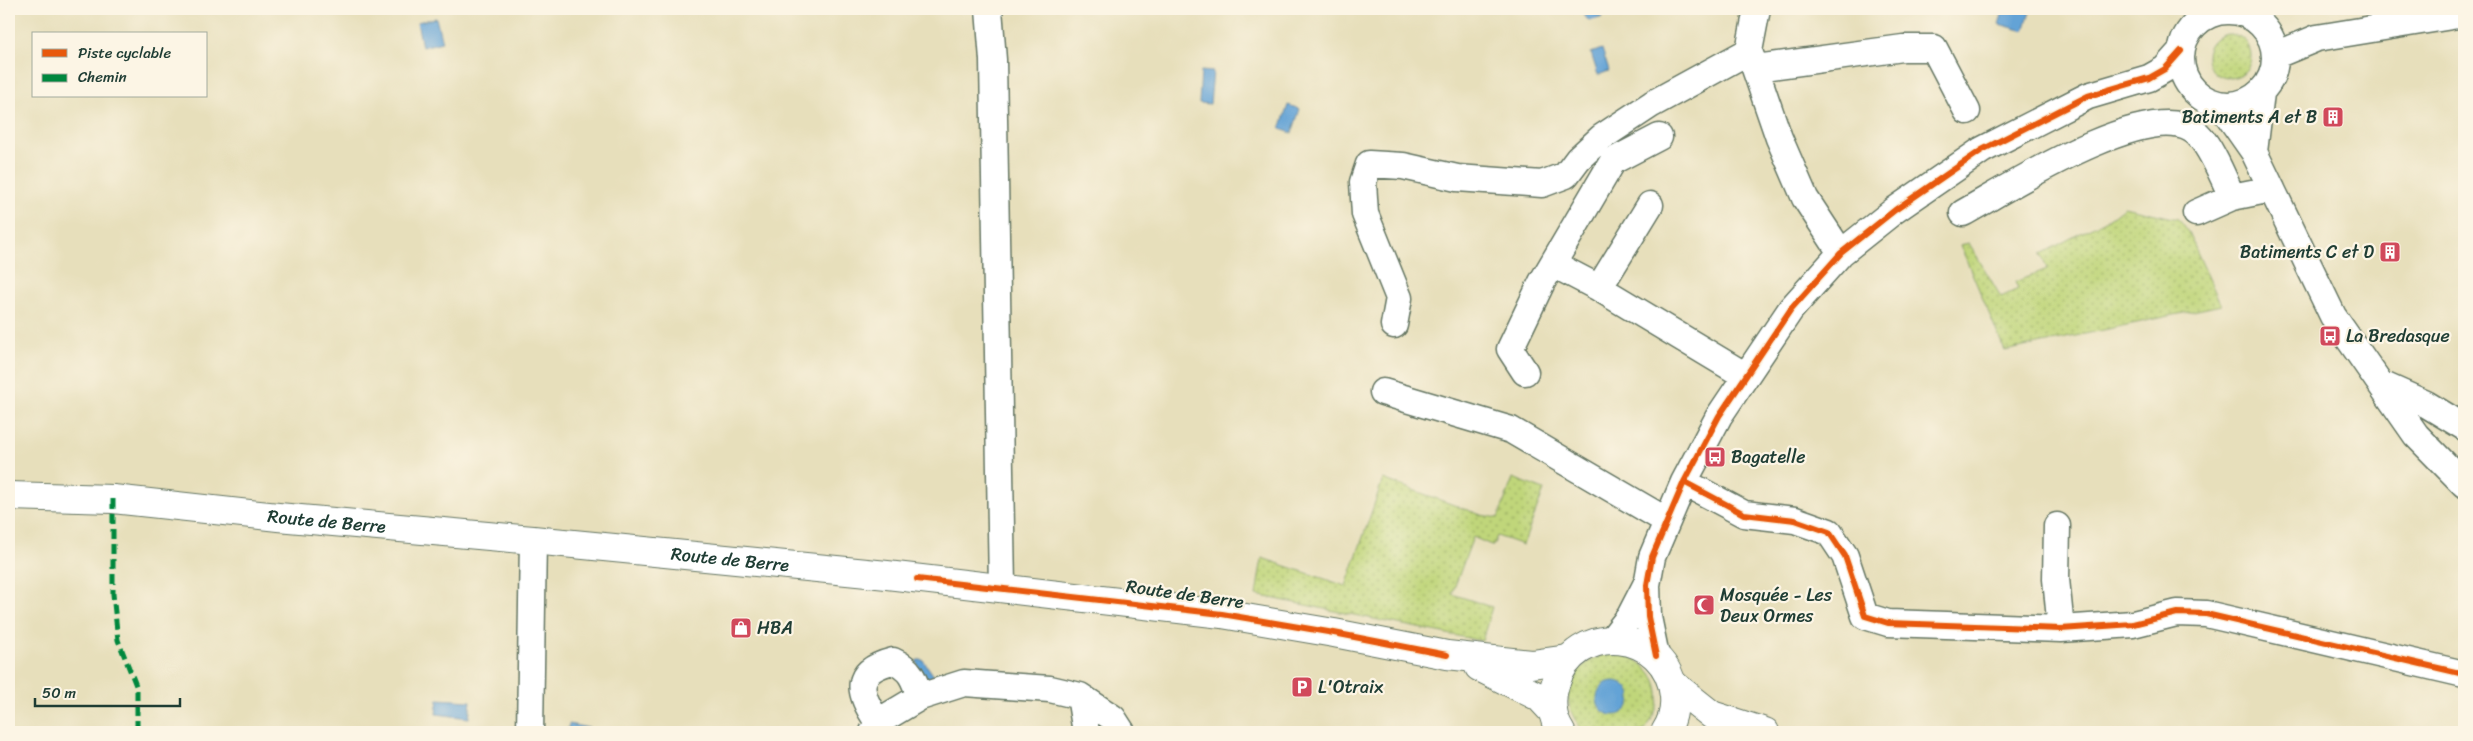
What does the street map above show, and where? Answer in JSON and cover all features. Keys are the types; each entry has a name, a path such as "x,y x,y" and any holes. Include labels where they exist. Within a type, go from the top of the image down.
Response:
{"main road":[{"name":"Route de Berre","path":"9,496 113,499 1002,588 1222,614 1324,631 1447,655 1532,664 1568,659"},
{"path":"1557,722 1552,693 1558,674 1568,659 1588,644 1612,639 1636,643 1656,656 1666,668 1673,684 1675,706 1669,727 1665,732"},
{"name":"Route de Berre","path":"1447,655 1489,670 1539,696 1557,722"},
{"path":"1673,684 1712,714 1765,732"}],"street":[{"path":"988,9 993,60 1002,588"},
{"path":"1757,9 1752,60 1779,138 1805,198 1841,254"},
{"path":"1656,656 1648,617 1647,585 1652,557 1684,482 1719,416 1744,375 1790,309 1841,254 1895,210 1982,150 2088,96 2149,78 2165,69 2180,51 2194,18 2227,9 2246,13 2261,22 2317,38"},
{"path":"2276,55 2317,38 2464,14"},
{"path":"2254,152 2261,93 2273,75 2276,55 2271,37 2261,22"},
{"path":"1394,325 1399,298 1365,214 1363,182 1369,164 1403,166 1457,178 1542,184 1566,175 1578,159 1602,137 1652,104 1752,60 1903,48 1934,48 1967,111"},
{"path":"2180,51 2181,66 2186,81 2195,93"},
{"path":"2149,78 2195,93 2208,101 2222,105 2242,103 2261,93"},
{"path":"2222,105 2254,152 2333,316 2416,435 2464,484"},
{"path":"2057,112 2076,150"},
{"path":"1963,213 2076,150 2138,127 2164,122 2191,129 2211,152 2232,197"},
{"path":"1525,372 1510,349 1553,264 1613,162 1659,137"},
{"path":"2196,213 2232,197 2272,190"},
{"path":"1599,288 1650,205"},
{"path":"1553,264 1599,288 1744,375"},
{"path":"2381,384 2426,404 2464,426"},
{"path":"1383,392 1511,430 1667,521"},
{"path":"1684,482 1744,514 1795,520 1829,532 1845,556 1865,616 1888,623 1916,626 2061,629 2133,624 2177,613 2206,614 2464,674"},
{"path":"2057,526 2056,579 2061,629"},
{"path":"530,732 533,540"},
{"path":"1612,639 1630,616 1647,585"},
{"path":"920,697 914,680 906,667 893,660 875,665 864,677 862,690 876,727 920,697 964,683 1050,689 1080,696 1113,718 1122,732"},
{"path":"1080,696 1086,732"}],"green space":[{"path":"2233,34 2245,40 2250,47 2250,65 2245,72 2238,77 2225,78 2217,75 2210,68 2207,52 2210,44 2217,37"},
{"path":"2124,207 2178,219 2188,232 2221,305 2005,351 1960,245 1969,243 2001,297 2018,289 2015,282 2047,269 2041,254 2111,217"},
{"path":"1513,478 1544,490 1523,545 1497,536 1493,546 1473,537 1452,594 1492,607 1482,641 1256,595 1262,558 1346,586 1383,479 1481,515 1498,518"},
{"path":"1617,652 1631,657 1643,665 1651,674 1656,684 1658,695 1657,707 1652,719 1643,732 1585,732 1575,719 1569,706 1569,693 1572,681 1589,662 1602,655"}],"water":[{"path":"1592,9 1608,9 1603,17 1589,21 1584,15"},
{"path":"2004,9 2031,9 2024,31 1999,24"},
{"path":"436,18 442,42 422,47 417,22"},
{"path":"1602,49 1609,71 1598,75 1591,53"},
{"path":"1201,71 1213,72 1210,104 1199,103"},
{"path":"1288,105 1300,109 1292,133 1280,129"},
{"path":"923,660 934,676 925,682 916,661"},
{"path":"1614,681 1626,686 1631,698 1626,710 1614,715 1602,710 1597,698 1602,686"},
{"path":"438,699 471,701 469,718 436,714"},
{"path":"569,724 608,732 567,732"}],"marked path":[{"path":"113,499 113,594 118,640 137,688 137,732"}],"cycle path":[{"path":"1656,656 1648,617 1647,585 1652,557 1684,482 1719,416 1791,309 1841,253 1895,210 1982,150 2088,96 2149,78 2165,69 2181,51"},
{"path":"1684,482 1744,514 1795,520 1829,532 1845,556 1865,616 1888,623 2061,629 2133,624 2177,613 2206,614 2464,674"},
{"path":"917,579 1222,614 1447,655"}],"place":[{"name":"Batiments A et B","path":"2333,117"},
{"name":"Batiments C et D","path":"2390,252"},
{"name":"La Bredasque","path":"2330,336"},
{"name":"Bagatelle","path":"1715,457"},
{"name":"Mosquée - Les Deux Ormes","path":"1704,605"},
{"name":"HBA","path":"741,628"},
{"name":"L'Otraix","path":"1302,687"}]}
